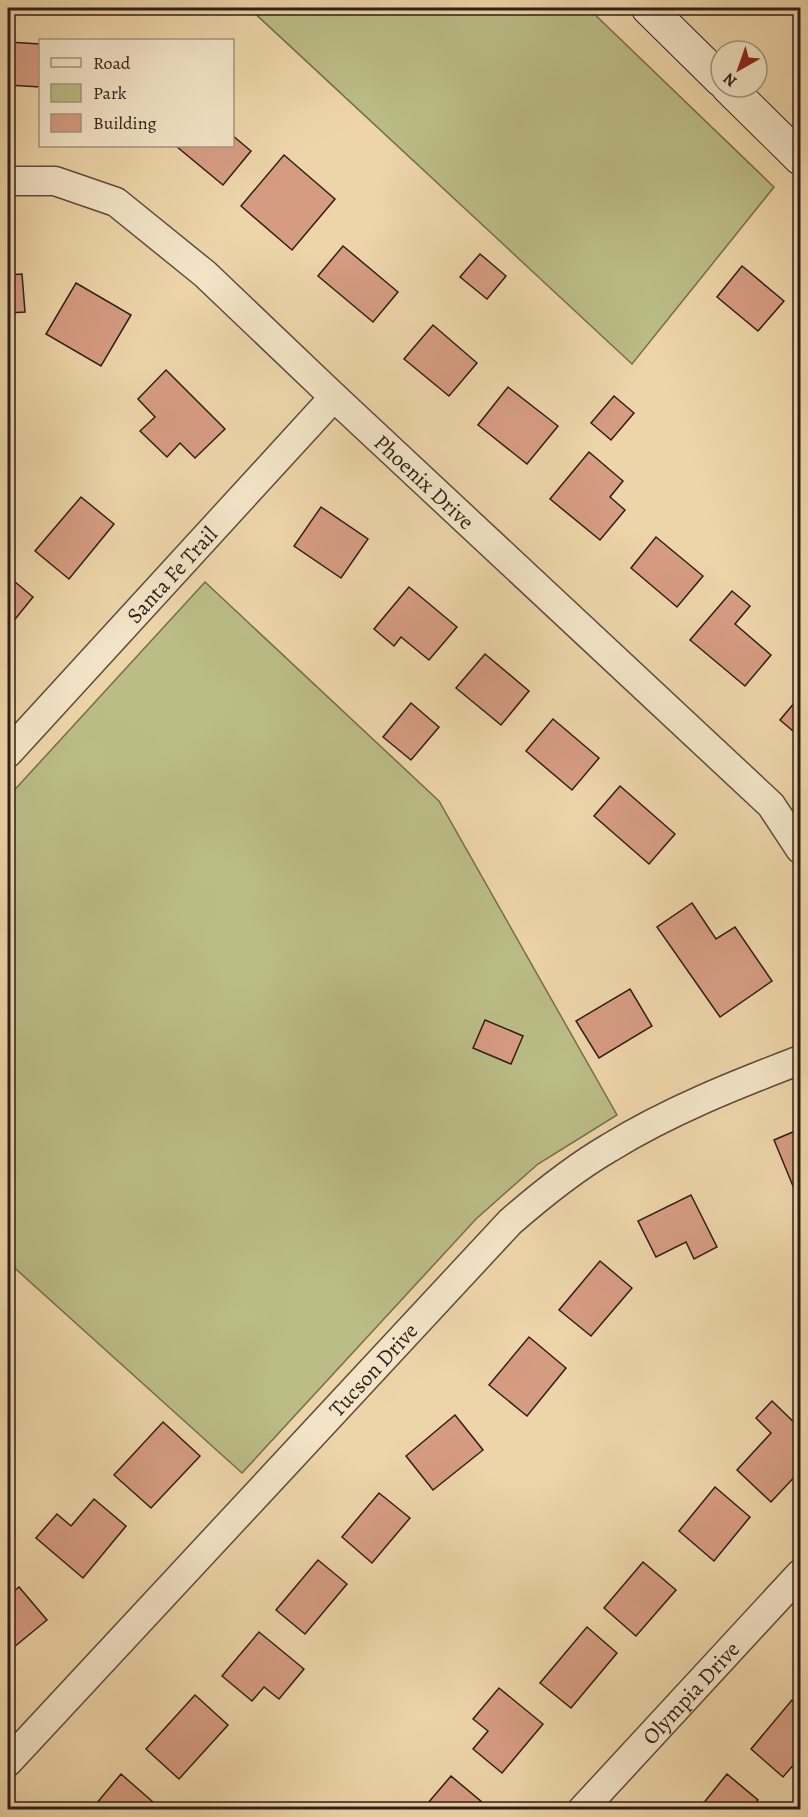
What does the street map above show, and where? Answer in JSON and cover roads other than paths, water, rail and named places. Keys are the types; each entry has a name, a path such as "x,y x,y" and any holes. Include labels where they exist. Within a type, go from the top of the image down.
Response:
{"street":[{"path":"648,8 709,68"},
{"path":"740,99 801,158"},
{"name":"Phoenix Drive","path":"8,181 55,181 116,202 205,274 771,805 801,849"},
{"name":"Santa Fe Trail","path":"8,753 334,397"},
{"name":"Tucson Drive","path":"8,1762 510,1222 564,1178 609,1147 707,1096 801,1060"},
{"name":"Olympia Drive","path":"582,1809 801,1574"}]}
